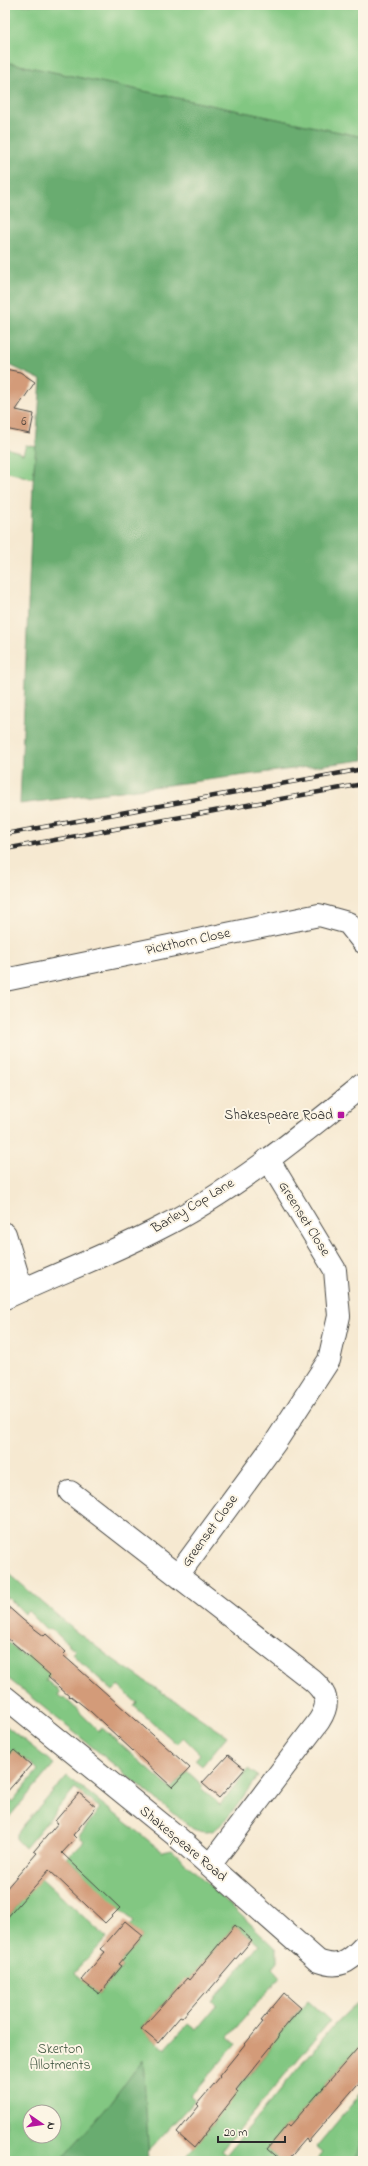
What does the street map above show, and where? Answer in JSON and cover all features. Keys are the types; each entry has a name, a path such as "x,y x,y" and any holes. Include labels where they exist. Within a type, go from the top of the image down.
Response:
{"street":[{"name":"Pickthorn Close","path":"5,980 319,915 348,923 363,942"},
{"name":"Barley Cop Lane","path":"13,1294 161,1228 198,1206 268,1159 309,1129 363,1085"},
{"name":"Greenset Close","path":"210,1865 319,1721 326,1709 324,1696 316,1683 178,1575 275,1443 329,1360 339,1316 336,1270 268,1159"},
{"path":"5,1234 13,1294"},
{"path":"70,1492 178,1575"},
{"name":"Shakespeare Road","path":"5,1697 210,1865 318,1961 330,1966 343,1964 363,1947"}],"green space":[{"path":"5,5 363,5 363,137 5,62"},
{"path":"5,62 363,137 363,760 20,804 33,483 41,380 5,363"},
{"path":"26,445 36,447 33,479 5,471 5,447 23,454"},
{"path":"5,1570 74,1630 114,1660 227,1736 202,1766 195,1760 200,1754 183,1737 177,1744 134,1706 137,1703 118,1686 113,1691 72,1654 75,1650 50,1628 47,1630 28,1611 25,1614 8,1597 6,1599"},
{"path":"7,1641 25,1657 29,1654 54,1671 46,1680 60,1692 58,1696 62,1699 65,1698 99,1731 102,1728 171,1789 187,1771 203,1786 201,1788 220,1805 248,1769 258,1776 232,1812 214,1830 204,1832 193,1829 5,1676 5,1642"},
{"path":"5,1725 54,1764 5,1822 5,1802 8,1799 12,1802 38,1770 29,1761 5,1760"},
{"name":"Skerton Allotments","path":"67,1776 163,1852 172,1850 277,1949 277,1962 272,1968 280,1977 228,2037 236,2044 191,2096 195,2100 148,2151 143,2060 111,2103 65,2156 82,2161 5,2161 5,1917 7,1918 41,1878 107,1938 74,1973 99,1994 122,1967 119,1964 143,1936 130,1926 134,1921 107,1898 67,1858 84,1841 79,1836 100,1808 75,1788 25,1848 17,1840 17,1834","holes":["235,1925 259,1945 212,2001 217,2005 196,2030 188,2024 165,2049 141,2029 186,1978 189,1980"]},
{"path":"363,1997 363,2042 290,2126 288,2124 267,2149 281,2161 182,2161 216,2121 214,2119 279,2037 278,2035 308,2001 330,2021 221,2151 226,2155 335,2024"},
{"path":"143,2059 149,2161 82,2161 64,2156 111,2103"},
{"path":"363,2091 363,2136 355,2161 316,2161 323,2153 316,2147"},
{"path":"363,2136 363,2161 355,2161"}],"building":[{"path":"5,369 20,372 35,382 16,410 34,414 30,434 5,429"},
{"path":"5,1604 44,1636 46,1634 66,1652 63,1655 190,1768 172,1787 91,1712 71,1696 70,1697 48,1677 50,1675 5,1636"},
{"path":"14,1750 31,1765 5,1794 5,1760"},
{"path":"228,1755 245,1769 219,1798 202,1783"},
{"path":"79,1793 96,1807 73,1835 76,1838 62,1853 120,1908 105,1923 49,1870 5,1920 5,1890 37,1853 34,1851 58,1823 55,1821"},
{"path":"125,1921 143,1936 119,1964 122,1966 99,1994 81,1980 105,1952 101,1949"},
{"path":"235,1925 252,1940 206,1994 204,1993 182,2018 180,2017 158,2043 141,2029 187,1978 189,1980"},
{"path":"284,1993 301,2008 278,2035 279,2037 236,2090 238,2092 194,2148 177,2133 199,2106 197,2104 220,2077 219,2076 263,2022 261,2021"},
{"path":"363,2042 363,2078 308,2142 306,2139 287,2161 281,2161 267,2149 288,2124 290,2126"}],"railway":[{"path":"5,834 363,769"},
{"path":"5,849 363,784"}],"place":[{"name":"Shakespeare Road","path":"341,1115"}]}
